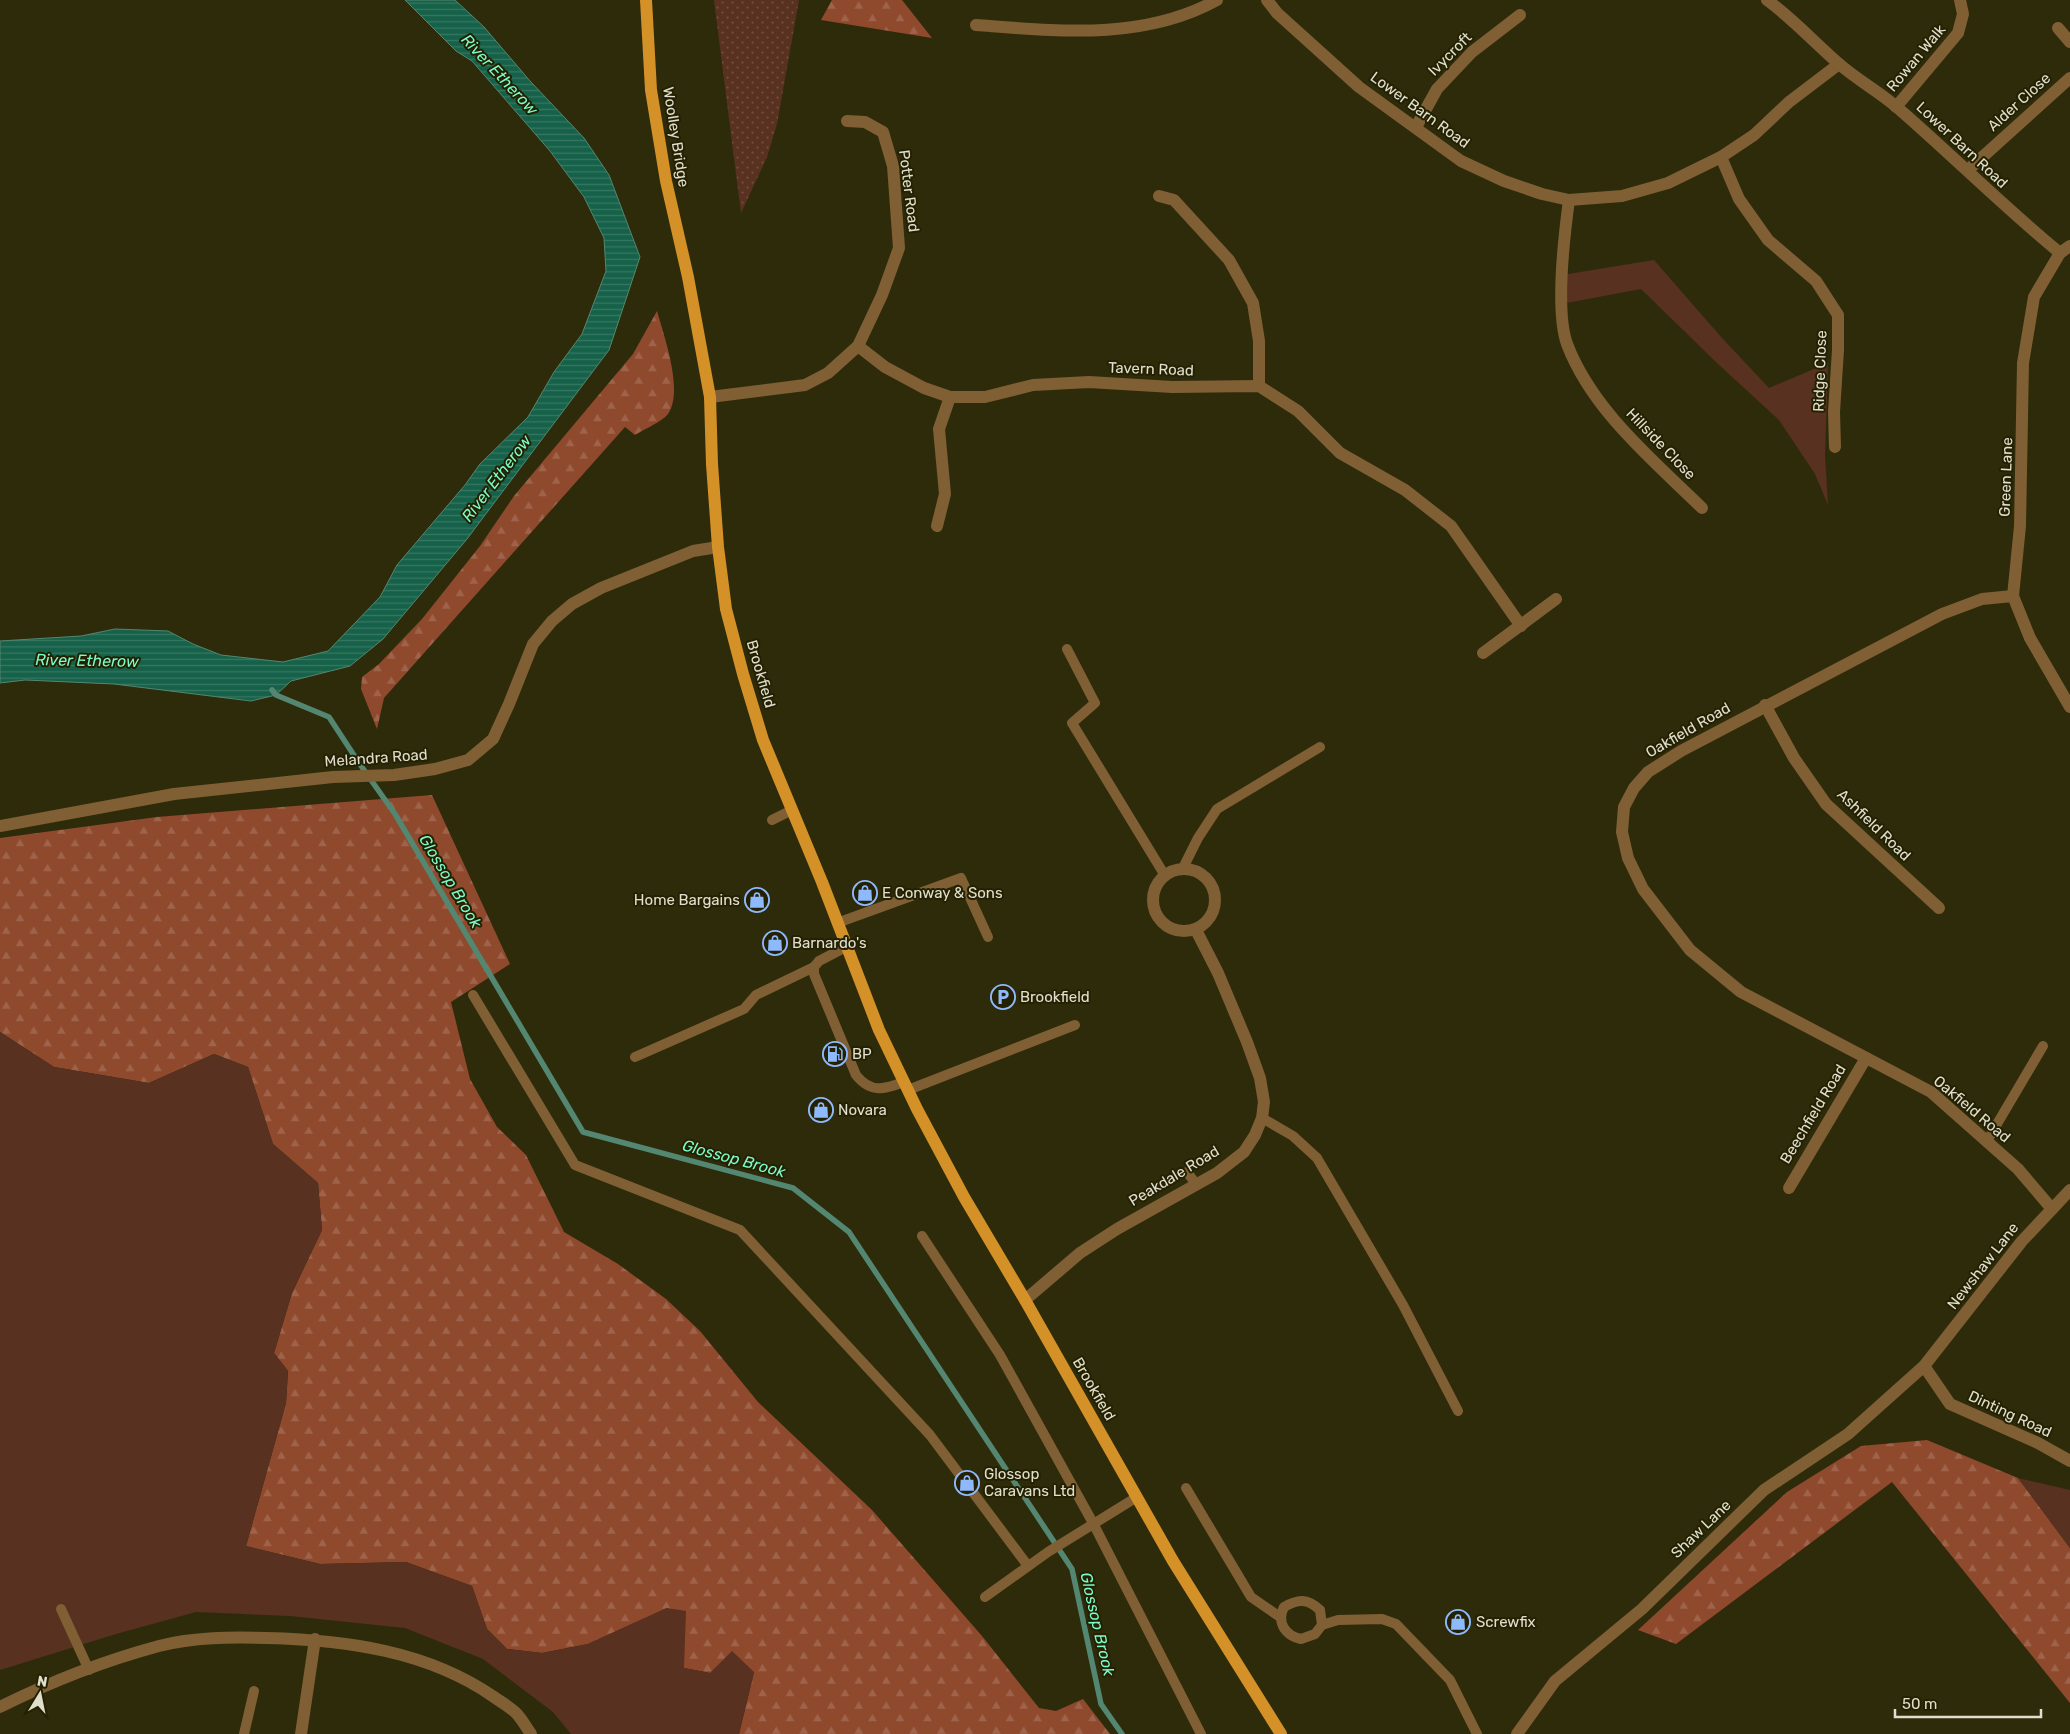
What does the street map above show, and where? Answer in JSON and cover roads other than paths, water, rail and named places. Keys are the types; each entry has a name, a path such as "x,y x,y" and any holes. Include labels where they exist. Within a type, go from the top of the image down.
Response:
{"main road":[{"name":"Woolley Bridge","path":"646,0 651,90 666,181 688,277"},
{"name":"Brookfield","path":"688,277 710,397 712,464 718,547 726,609 763,740 879,1030 964,1197 1025,1300 1173,1561 1281,1734"}],"street":[{"path":"976,25 1028,29 1107,31 1161,23 1216,0"},
{"name":"Lower Barn Road","path":"1267,0 1277,13 1359,87 1461,161 1504,181 1542,194 1569,200 1622,196 1668,182 1721,157 1754,135 1789,102 1839,64"},
{"name":"Lower Barn Road","path":"1767,0 1793,20 1839,64 1896,107 1968,170 2010,212 2065,250"},
{"name":"Rowan Walk","path":"1896,107 1958,33 1963,14 1960,0"},
{"name":"Ivycroft","path":"1416,128 1437,89 1472,52 1520,15"},
{"path":"2058,28 2070,42"},
{"name":"Alder Close","path":"1968,170 2070,78"},
{"name":"Potter Road","path":"847,121 865,122 883,132 893,166 897,204 899,248 882,296 858,346"},
{"name":"Ridge Close","path":"1721,157 1739,200 1768,240 1816,281 1838,315 1834,448"},
{"path":"1160,196 1174,200 1230,260 1253,304 1259,341 1259,386 1298,411 1340,453 1405,490 1451,526 1521,626"},
{"name":"Hillside Close","path":"1569,200 1565,232 1561,304 1566,343 1586,381 1623,431 1702,508"},
{"name":"Green Lane","path":"2065,250 2034,298 2024,363 2020,526 2012,596 2030,638 2070,707"},
{"path":"710,397 805,385 828,373 858,346"},
{"name":"Tavern Road","path":"858,346 885,367 924,388 950,397 985,397 1034,385 1089,382 1172,387 1259,386"},
{"path":"937,526 945,494 939,429 950,397"},
{"name":"Melandra Road","path":"0,826 174,794 347,776 394,775 436,769 468,760 493,740 533,644 552,621 572,604 601,588 694,551 718,547"},
{"name":"Oakfield Road","path":"2012,596 1982,599 1942,614 1681,750 1648,772 1634,788 1624,807 1622,832 1628,858 1643,889 1690,950 1741,992 1931,1092 2018,1169 2052,1209"},
{"path":"1483,653 1556,599"},
{"name":"Ashfield Road","path":"1765,705 1794,758 1826,804 1939,908"},
{"path":"1183,868 1202,874 1215,892 1214,912 1207,922 1196,930 1179,932 1160,922 1151,902 1154,886 1164,874 1183,868"},
{"name":"Peakdale Road","path":"1025,1300 1080,1253 1117,1229 1217,1173 1244,1152 1255,1135 1262,1118 1264,1102 1260,1078 1218,973 1196,930"},
{"name":"Beechfield Road","path":"1789,1188 1866,1058"},
{"name":"Newshaw Lane","path":"1924,1366 2022,1241 2070,1190"},
{"name":"Dinting Road","path":"1924,1366 1950,1404 2038,1443 2070,1461"},
{"name":"Shaw Lane","path":"1517,1734 1555,1681 1642,1609 1764,1490 1848,1434 1924,1366"},
{"path":"0,1707 89,1670 160,1646 217,1637 315,1639 366,1646 423,1661 476,1685 516,1713 532,1734"},
{"path":"301,1734 315,1639"}],"lane":[{"path":"1067,649 1095,702 1072,723 1164,874"},
{"path":"1183,868 1198,838 1217,808 1320,747"},
{"path":"772,820 792,810"},
{"path":"837,923 959,874 988,937"},
{"path":"635,1057 744,1009 756,995 814,967 819,961 846,947"},
{"path":"814,967 814,974 856,1075 862,1084 882,1090 906,1086 1075,1025"},
{"path":"472,995 575,1165 740,1230 930,1435 1028,1566"},
{"path":"1987,1141 2043,1046"},
{"path":"1262,1118 1293,1136 1317,1158 1403,1305 1458,1411"},
{"path":"1187,1172 1196,1184"},
{"path":"922,1236 1000,1355 1093,1523 1200,1734"},
{"path":"1186,1488 1251,1597 1280,1617 1288,1634 1301,1639 1315,1634 1322,1625 1338,1620 1382,1619 1396,1624 1450,1680 1477,1734"},
{"path":"986,1597 1048,1552 1137,1497"},
{"path":"1280,1617 1284,1607 1297,1600 1307,1601 1320,1610 1322,1625"},
{"path":"61,1609 89,1670"},
{"path":"244,1734 254,1691"}],"water":[{"name":"River Etherow","path":"405,0 455,0 484,27 530,81 584,138 609,175 640,257 609,350 467,539 383,639 350,666 291,681 276,695 251,701 114,684 25,680 0,683 0,641 81,636 115,629 168,631 193,644 221,655 283,662 328,651 380,597 397,565 465,485 480,464 528,417 554,372 582,334 606,271 604,238 584,197 550,151 472,61 456,51"}],"waterway":[{"name":"Glossop Brook","path":"272,690 276,695 329,717 395,814 583,1132 793,1188 849,1232 1072,1569 1101,1704 1122,1734"}],"place":[{"name":"E Conway & Sons","path":"865,893"},
{"name":"Home Bargains","path":"757,900"},
{"name":"Barnardo's","path":"775,943"},
{"name":"Brookfield","path":"1003,997"},
{"name":"BP","path":"835,1054"},
{"name":"Novara","path":"821,1110"},
{"name":"Glossop Caravans Ltd","path":"967,1483"},
{"name":"Screwfix","path":"1458,1622"}]}
